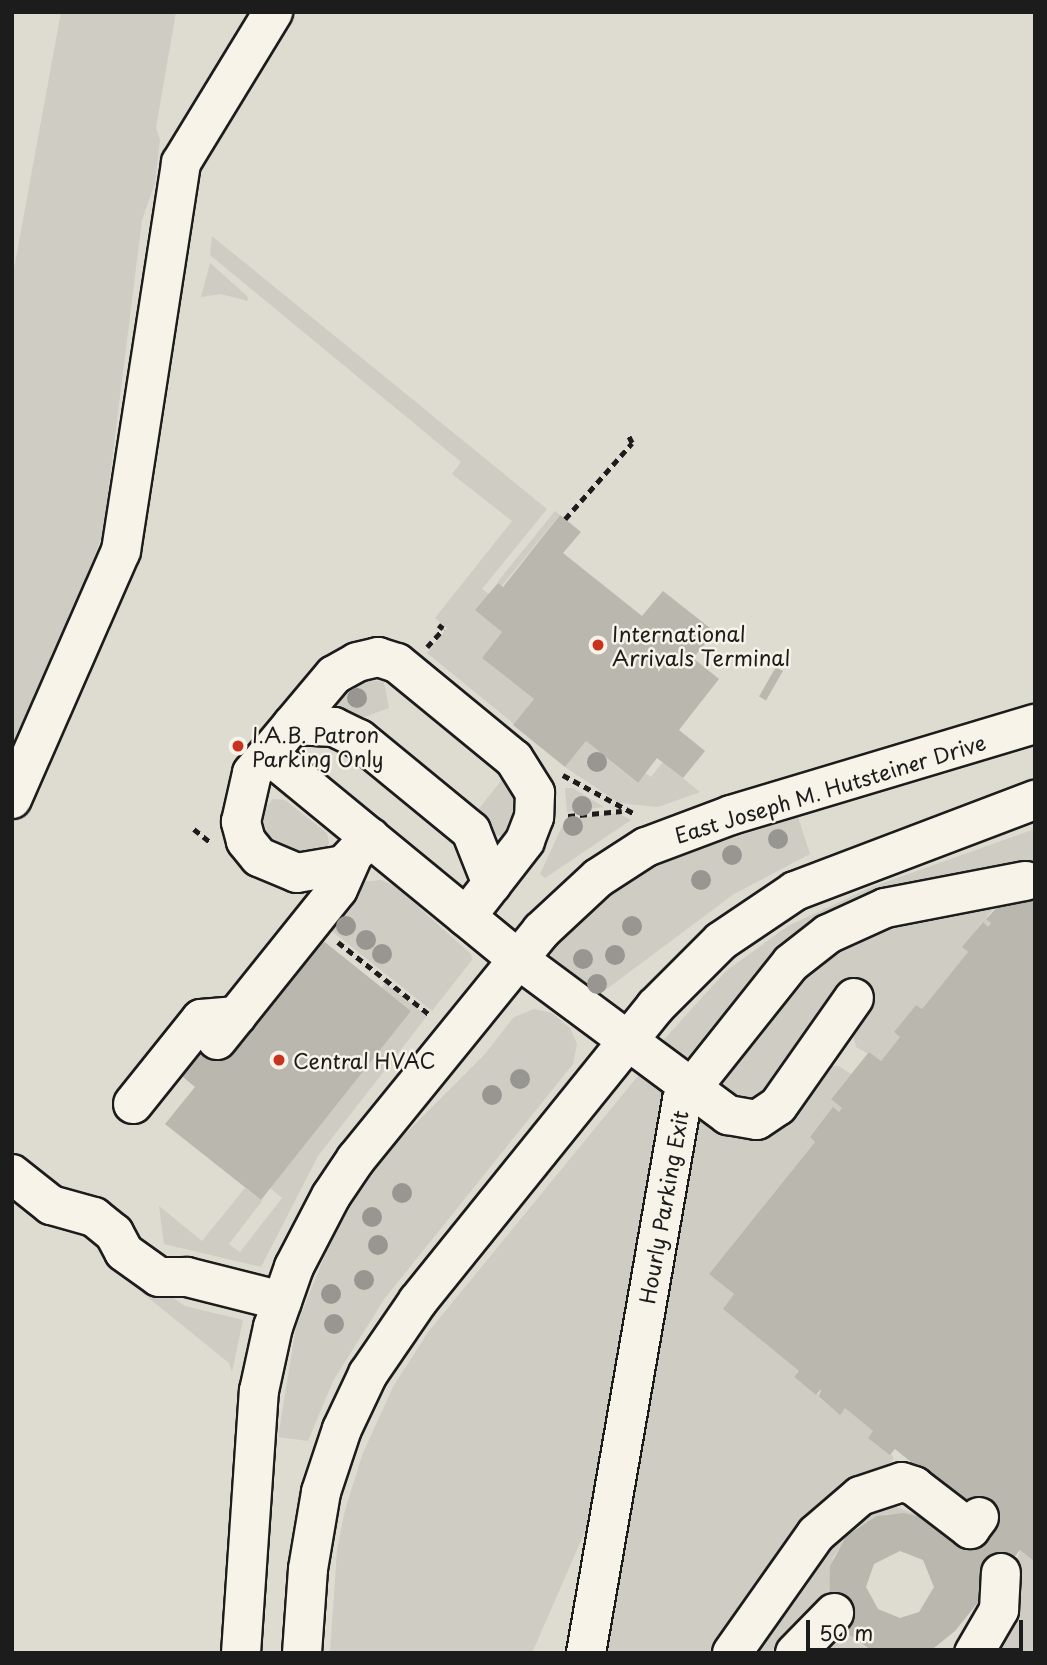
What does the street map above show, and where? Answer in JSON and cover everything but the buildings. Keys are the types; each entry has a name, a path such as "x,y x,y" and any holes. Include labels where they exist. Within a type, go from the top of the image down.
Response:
{"street":[{"path":"12,799 121,551 181,163 273,12"},
{"path":"360,849 327,871 297,873 268,863 252,850 242,832 241,812 246,785 292,725 344,668 378,657 397,663 514,759 531,780 536,806 531,830 466,916"},
{"name":"East Joseph M. Hutsteiner Drive","path":"242,1653 259,1391 282,1301 311,1230 356,1159 518,959 570,900 646,847 731,815 1035,724"},
{"path":"292,725 334,727 359,739 471,831 492,884"},
{"path":"268,754 360,849 466,916 518,959 689,1088 735,1118 757,1120 768,1115 835,1031 854,998"},
{"path":"302,1653 308,1569 320,1492 342,1429 368,1374 418,1301 627,1041 681,979 745,923 796,891 866,860 1035,800"},
{"path":"133,1104 201,1019 227,1028 338,889 360,849"},
{"name":"Hourly Parking Exit","path":"586,1653 677,1113 689,1088 791,963 828,934 885,908 1025,881"},
{"path":"12,1174 51,1205 94,1217 114,1233 124,1252 159,1277 187,1276 282,1301"},
{"path":"732,1653 833,1517 860,1496 916,1479 970,1529 979,1517"},
{"path":"974,1653 999,1611 1001,1573"},
{"path":"795,1653 834,1613"}],"path":[{"path":"565,519 632,443 627,433"},
{"path":"552,772 573,779 625,810 646,817"},
{"path":"560,816 625,810"}],"shaded area":[{"path":"12,12 1035,12 1035,1653 12,1653"},
{"path":"61,12 176,12 156,128 160,140 155,183 142,220 103,533 75,608 12,746 12,280"},
{"path":"212,236 547,509 482,589 489,594 502,632 482,658 534,699 514,724 427,653 447,628 435,618 512,521 452,474 461,462 210,255"},
{"path":"210,263 247,296 248,301 221,294 201,297"},
{"path":"555,511 560,515 502,586 497,582"},
{"path":"364,679 384,682 389,708 362,718 339,713 335,701 347,687"},
{"path":"586,741 637,783 645,773 651,777 663,762 700,792 658,807 619,803 565,767"},
{"path":"505,776 517,802 515,819 506,837 491,834 477,811"},
{"path":"565,788 573,788 604,807 567,812"},
{"path":"273,799 285,800 327,833 329,843 325,851 292,854 266,839 261,813"},
{"path":"618,813 631,820 545,878 540,874 565,820"},
{"path":"798,817 810,854 734,894 608,988 593,991 551,961 552,946 599,902 634,878 677,856"},
{"path":"1035,829 1035,867 920,887 690,1065 659,1045 726,971 788,926 869,888"},
{"path":"381,880 395,886 471,954 472,960 432,1011 328,928 361,882"},
{"path":"1001,899 986,918 991,923 988,927 982,922 963,947 968,952 922,1009 916,1005 894,1032 900,1037 881,1061 856,1047 852,1031 769,1096 745,1106 711,1083 800,974 878,924"},
{"path":"385,983 427,1016 318,1156 261,1267 164,1244 159,1206 202,1241 245,1188 262,1201 229,1244 240,1252 282,1198 270,1188 411,1011 382,988"},
{"path":"534,1009 552,1013 570,1028 577,1044 573,1064 385,1298 333,1381 308,1441 278,1437 296,1327 335,1230 382,1157 484,1055 514,1017"},
{"path":"829,1066 839,1066 851,1074 831,1098 842,1108 839,1112 833,1108 810,1137 815,1142 709,1274 734,1294 723,1309 799,1371 794,1377 816,1395 824,1391 819,1398 839,1414 845,1408 873,1431 894,1458 882,1472 816,1509 713,1653 605,1653 694,1111 713,1123"},
{"path":"642,1071 668,1092 597,1504 532,1653 330,1653 337,1550 345,1510 363,1453 394,1385 429,1331"},
{"path":"109,1266 138,1273 185,1306 243,1320 232,1372 229,1363"},
{"path":"890,1505 921,1516 886,1514 854,1529 833,1557 828,1594 822,1602 770,1653 748,1653 853,1518"},
{"path":"1020,1550 1035,1562 1035,1649 1032,1653 995,1653"},
{"path":"841,1627 859,1644 875,1653 815,1653"}],"place":[{"name":"International Arrivals Terminal","path":"598,645"},
{"name":"I.A.B. Patron Parking Only","path":"238,746"},
{"name":"Central HVAC","path":"279,1060"}]}
